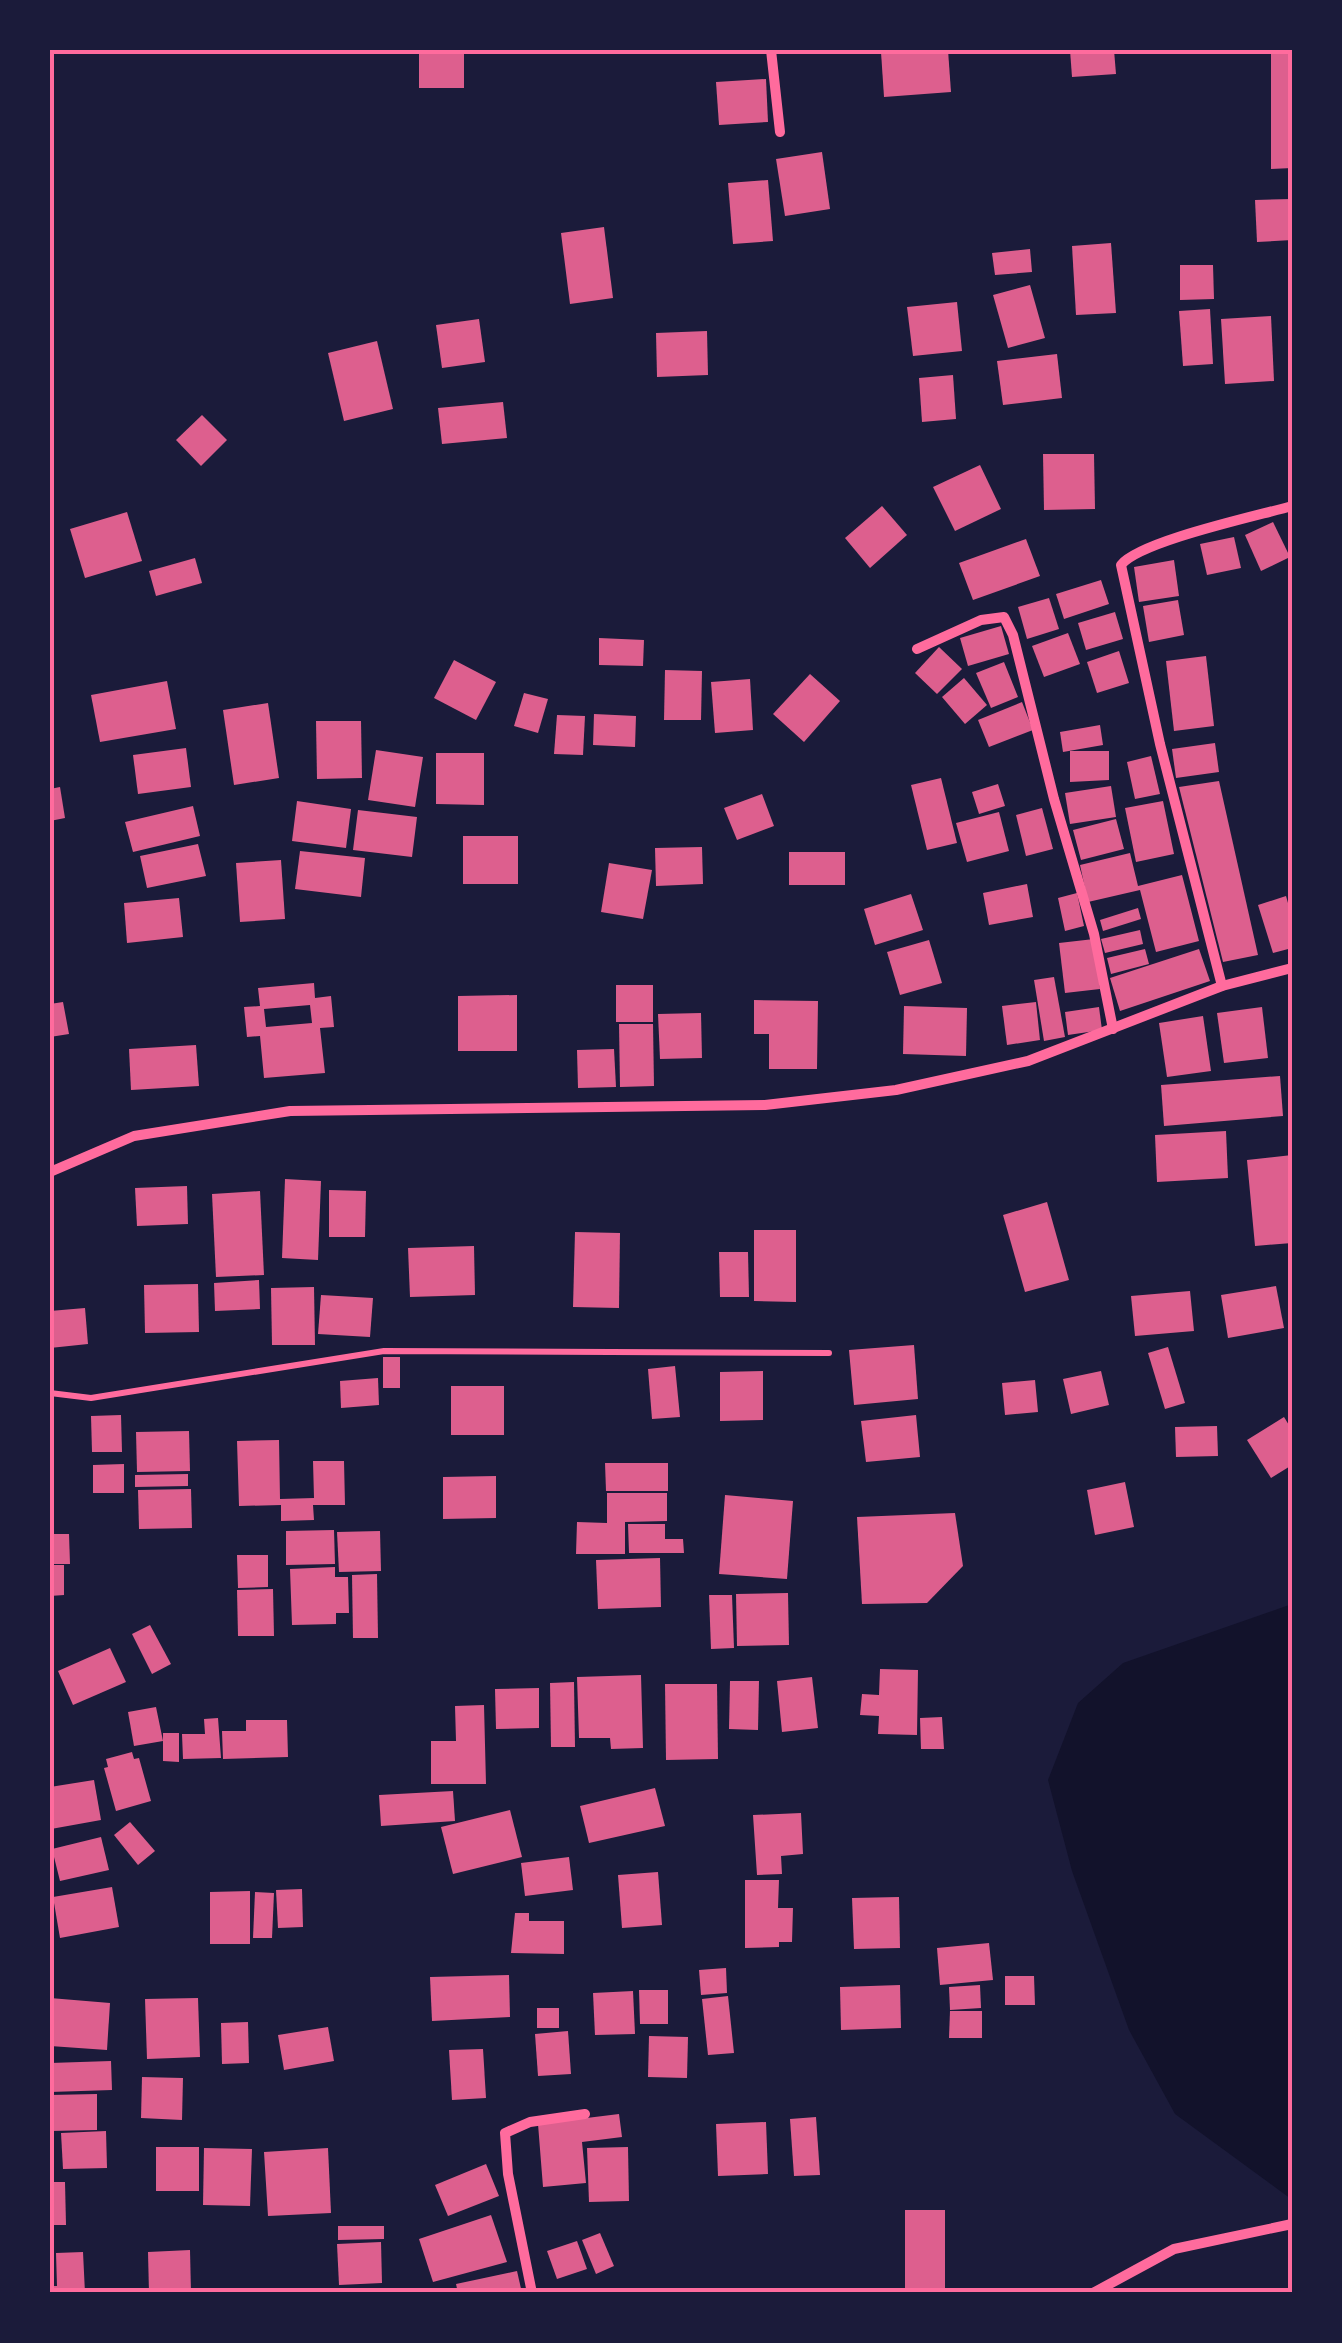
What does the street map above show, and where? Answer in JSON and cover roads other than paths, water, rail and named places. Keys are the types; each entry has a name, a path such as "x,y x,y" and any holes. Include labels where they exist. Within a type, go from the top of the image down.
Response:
{"street":[{"path":"770,50 780,132"},
{"path":"1222,986 1160,744 1121,566 1128,556 1292,506"},
{"path":"917,650 980,620 1004,617 1094,934 1113,1028"},
{"path":"50,1172 134,1136 290,1112 765,1105 896,1090 1028,1061 1222,986 1292,968"},
{"path":"532,2293 518,2233 505,2133 530,2122 585,2114"},
{"path":"1093,2293 1174,2249 1292,2224"}],"lane":[{"path":"50,1393 91,1398 384,1352 829,1353"}]}
